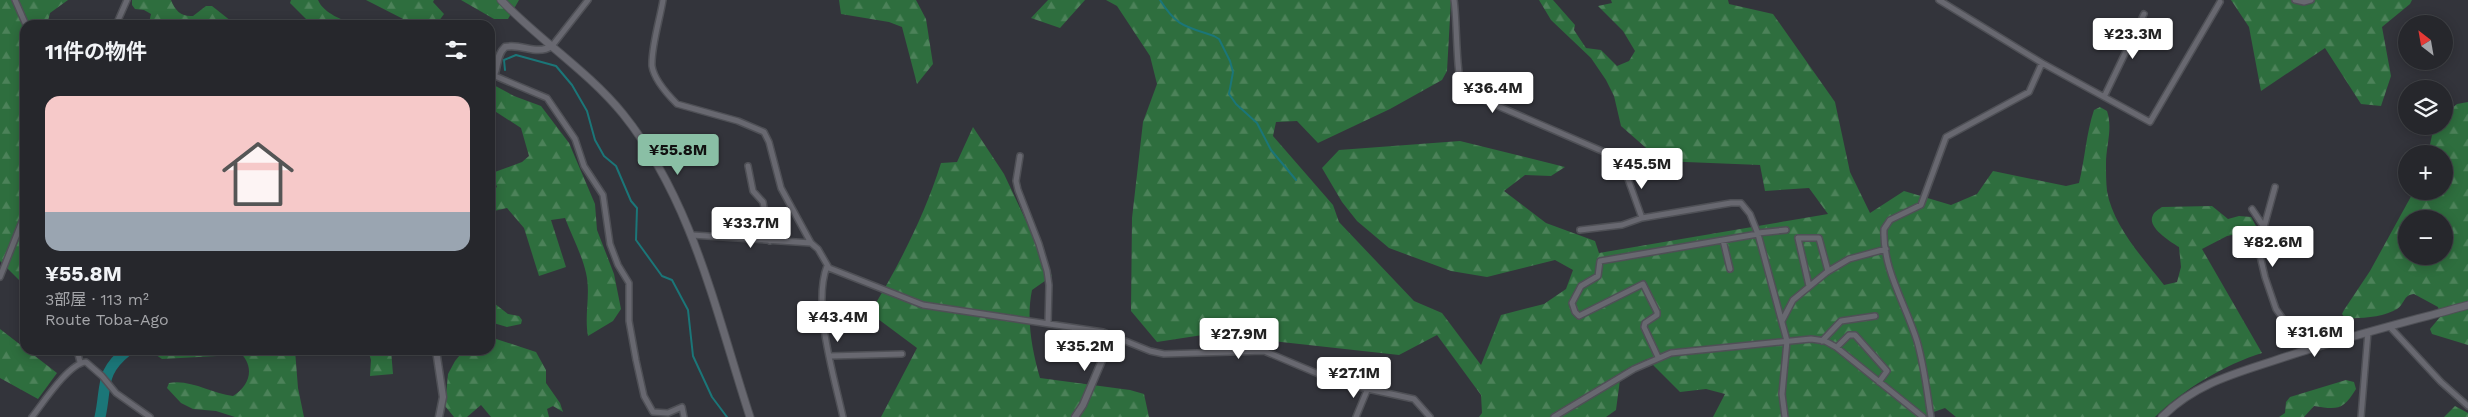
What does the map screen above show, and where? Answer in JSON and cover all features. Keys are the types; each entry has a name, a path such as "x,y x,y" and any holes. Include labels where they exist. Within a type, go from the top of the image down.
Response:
{"main road":[{"path":"501,0 604,94 642,138 670,184 692,235 750,417"},
{"path":"2162,417 2188,395 2216,380 2305,350 2468,305"}],"street":[{"path":"15,0 24,20"},
{"path":"118,20 127,0"},
{"path":"495,69 499,55 505,47 511,46 538,51 552,46 588,0"},
{"path":"663,0 653,60 655,74 670,97 678,104 738,121 764,132 776,164 781,188 811,243 818,248 827,266 923,304 1102,332 1150,352 1164,354 1264,351 1324,377 1414,399 1430,417"},
{"path":"1454,0 1459,52 1458,71 1461,85 1470,94 1616,157 1624,168 1642,218"},
{"path":"1940,0 2042,63 2150,122 2220,2"},
{"path":"2295,0 2304,2 2311,0"},
{"path":"2104,97 2144,14"},
{"path":"1931,417 1918,343 1891,273 1884,237 1886,224 1921,204 1946,137 2029,92 2042,63"},
{"path":"495,80 547,98 580,148 580,157 584,166 603,195 610,244 618,265 629,283 629,321 644,396 653,412 668,413 682,407 684,417"},
{"path":"1020,156 1016,181 1039,244 1049,285 1048,323"},
{"path":"748,166 753,190 763,202 770,241"},
{"path":"2264,227 2275,187"},
{"path":"1580,230 1622,225 1642,218 1741,203 1750,214 1758,233 1787,341 1782,394 1786,417"},
{"path":"2252,209 2271,237 2268,242 2258,247 2265,277 2278,314 2305,350"},
{"path":"0,277 20,227"},
{"path":"1658,357 1644,327 1645,323 1657,315 1657,312 1643,284 1579,316 1575,312 1572,303 1578,289 1598,276 1600,261 1758,233 1786,230"},
{"path":"692,235 811,243"},
{"path":"1809,286 1798,238 1819,238 1828,271"},
{"path":"1723,240 1730,269"},
{"path":"1782,321 1793,300 1828,271 1849,258 1886,249"},
{"path":"827,266 824,274 822,312 842,417"},
{"path":"1822,341 1841,321 1875,316"},
{"path":"2390,327 2440,382 2468,406"},
{"path":"2361,417 2368,332"},
{"path":"1837,347 1849,336 1855,335 1886,371 1879,382"},
{"path":"1075,417 1083,405 1112,337"},
{"path":"1554,417 1658,357 1686,350 1811,339 1837,347 1922,417"},
{"path":"830,356 902,354"},
{"path":"79,355 80,362"},
{"path":"437,355 443,397 439,417"},
{"path":"32,417 40,404 80,362 92,365 116,393 150,417"},
{"path":"1356,417 1368,388"}],"green space":[{"path":"0,0 68,0 50,13 48,20 20,20 20,281 0,261"},
{"path":"132,0 171,0 179,12 189,16 193,16 206,6 212,6 230,20 150,20 151,14 144,10 135,9 132,5"},
{"path":"291,0 318,0 329,13 343,20 307,20 290,3"},
{"path":"366,0 434,0 433,2 444,14 440,20 405,20"},
{"path":"461,0 519,0 508,19 494,19"},
{"path":"839,0 916,0 926,19 933,64 917,84 902,27 889,22 841,14"},
{"path":"1048,0 1085,0 1060,28 1031,18"},
{"path":"1106,0 1451,0 1447,71 1442,80 1390,109 1318,143 1297,121 1276,122 1273,136 1333,205 1339,222 1414,301 1442,313 1481,365 1501,315 1544,304 1566,289 1573,270 1555,260 1487,277 1451,271 1389,248 1357,221 1342,202 1322,168 1339,150 1460,141 1565,167 1551,176 1525,175 1504,191 1546,223 1595,241 1599,253 1828,214 1809,188 1765,191 1760,165 1661,161 1621,126 1614,96 1606,80 1591,58 1551,20 1539,0 1553,0 1575,25 1574,30 1586,48 1601,50 1617,66 1629,61 1635,51 1623,31 1598,6 1612,3 1611,0 1728,0 1729,4 1773,14 1835,102 1850,172 1870,213 1904,191 1951,205 1977,194 1993,171 2066,186 2079,183 2091,119 2094,110 2100,107 2107,111 2109,118 2106,174 2110,204 2115,217 2138,253 2164,285 2177,282 2181,267 2179,247 2156,229 2152,220 2154,213 2162,207 2212,206 2228,219 2239,216 2251,217 2256,226 2242,233 2227,236 2202,249 2262,353 2234,364 2205,379 2178,397 2155,417 1956,417 1945,408 1928,414 1926,417 1713,417 1725,394 1706,389 1680,392 1647,359 1621,372 1616,410 1606,417 1479,417 1482,413 1481,395 1437,335 1399,355 1209,334 1157,342 1131,311 1132,218 1143,122 1157,84 1150,56 1117,6"},
{"path":"2231,0 2412,0 2410,4 2382,27 2391,76 2381,106 2361,104 2325,48 2261,91 2249,27"},
{"path":"495,86 514,96 541,106 569,143 595,204 597,230 614,274 621,309 613,321 588,336 586,273 565,218 551,220 566,267 539,276 524,228 507,208 495,211 495,188 497,187 495,172 522,162 529,156 521,128 495,111"},
{"path":"2468,102 2468,345 2432,334 2430,329 2440,317 2438,307 2414,294 2408,296 2397,309 2379,316 2345,318 2342,314 2370,271 2398,220 2398,265 2453,265 2453,210 2404,210 2409,200 2453,200 2453,145 2430,145 2432,135 2453,135 2453,107 2457,104"},
{"path":"973,127 1004,174 1052,276 1032,290 1030,301 1031,334 1040,378 1130,390 1144,394 1149,417 881,417 917,348 870,313 910,240 927,202 941,163 957,162"},
{"path":"495,304 508,314 519,316 522,320 521,324 507,327 495,323"},
{"path":"0,329 20,344 20,355 34,355 57,373 38,399 0,378"},
{"path":"495,339 536,352 546,370 546,383 560,403 563,412 553,406 547,409 549,417 491,417 481,405 467,417 454,417 445,406 448,374 460,355 495,355"},
{"path":"156,355 217,356 162,359"},
{"path":"295,355 298,388 304,417 235,417 216,411 193,409 181,403 167,388 169,383 177,382 233,396 244,386 249,374 247,361 243,356"},
{"path":"370,355 391,355 393,374 370,376"},
{"path":"2346,380 2354,382 2356,389 2343,405 2334,408 2314,406 2304,417 2279,417 2285,413 2286,402 2290,397"},
{"path":"2455,406 2468,413 2468,417 2444,417"}],"waterway":[{"path":"1160,0 1177,21 1219,39 1230,61 1233,72 1229,94 1236,104 1257,123 1271,150 1296,180"},
{"path":"505,70 504,60 516,55 556,66 572,85 587,111 595,140 604,156 616,166 631,201 637,208 636,240 662,276 672,280 688,310 693,356 712,397 727,417"},
{"path":"100,417 108,373 122,355"}]}
